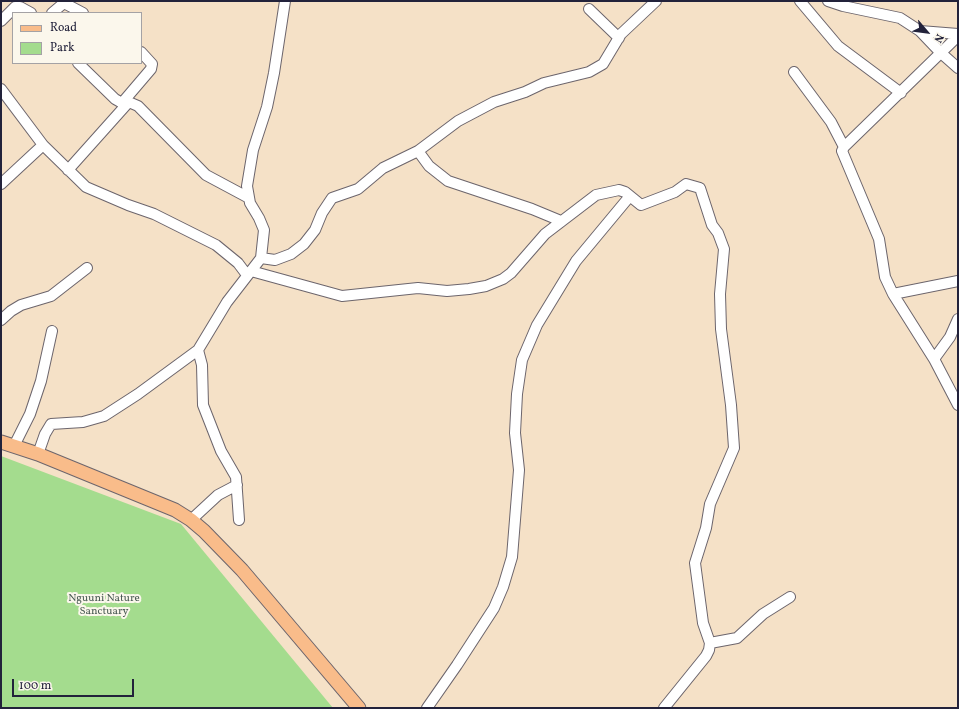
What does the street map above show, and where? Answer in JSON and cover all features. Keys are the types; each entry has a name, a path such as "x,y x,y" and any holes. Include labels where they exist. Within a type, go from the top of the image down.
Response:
{"main road":[{"path":"1,442 38,454 175,510 192,520 242,570 359,708"}],"street":[{"path":"38,454 44,434 52,424 83,422 109,413 138,394 198,350 213,324 261,258 264,230 250,203 247,186 253,150 269,100 285,1"},
{"path":"261,258 275,260 291,254 304,244 315,230 322,213 332,198 358,189 383,168 418,150 458,121 494,102 525,92 544,82 569,77 596,69 607,59 619,38 647,8 656,1"},
{"path":"800,1 838,46 900,93"},
{"path":"828,1 843,6 900,18 920,31 958,68"},
{"path":"53,12 64,3 81,12"},
{"path":"1,21 15,7 20,7 29,12"},
{"path":"589,9 619,38"},
{"path":"920,31 958,35"},
{"path":"958,35 844,147 842,151 842,155 853,175 879,239 885,277 893,294 934,359 958,405"},
{"path":"68,170 151,69 152,64 142,53"},
{"path":"79,64 115,100 138,106 206,175 249,198"},
{"path":"794,72 831,122 844,147"},
{"path":"1,89 43,145 86,186 154,214 216,245 249,273 342,296 418,288 447,291 486,286 503,279 511,273 545,234 596,195 619,190 625,192 641,205 675,192 686,184 700,188 712,224 718,233 724,249 720,294 721,329 731,405 734,448 710,504 706,528 695,563 703,622 710,643 706,656 664,708"},
{"path":"1,184 43,145"},
{"path":"418,150 429,166 448,181 532,209 561,221"},
{"path":"427,708 494,608 503,587 512,557 519,470 515,433 517,394 522,360 537,325 576,261 630,196"},
{"path":"1,320 21,305 51,296 87,268"},
{"path":"893,294 958,281"},
{"path":"934,359 944,348 958,319"},
{"path":"14,446 30,414 41,381 52,331"},
{"path":"198,350 202,365 203,405 221,451 233,470 237,485 239,520"},
{"path":"192,520 218,495 237,485"},
{"path":"710,643 736,638 763,614 790,597"}],"green space":[{"name":"Nguuni Nature Sanctuary","path":"1,456 181,524 333,708 1,708"}]}
